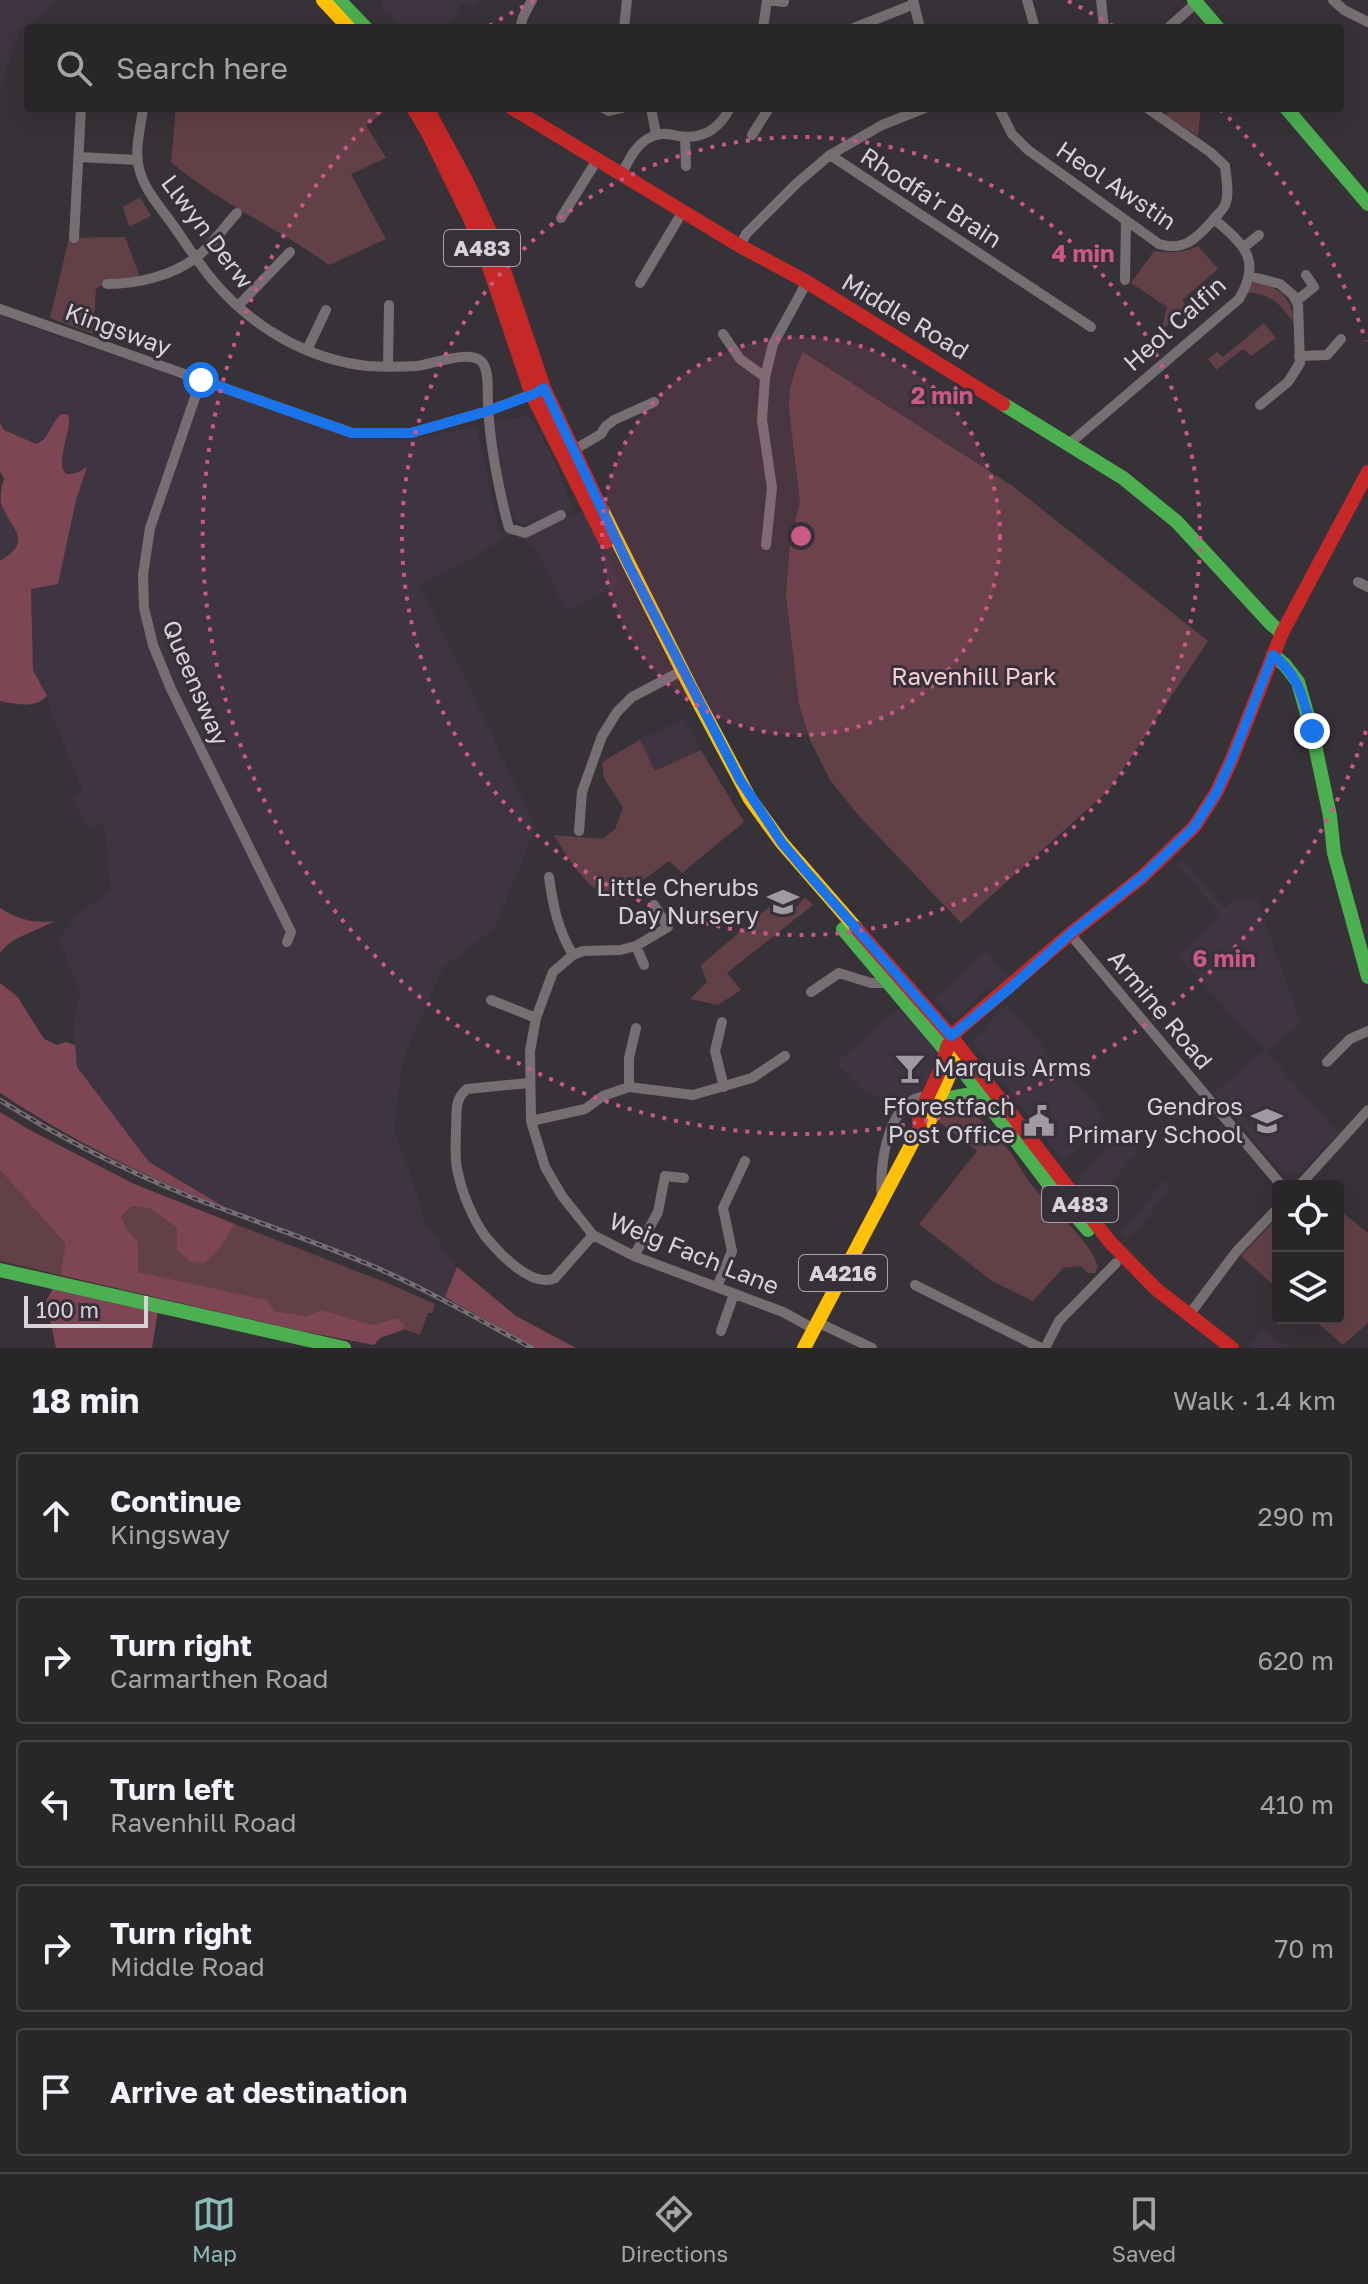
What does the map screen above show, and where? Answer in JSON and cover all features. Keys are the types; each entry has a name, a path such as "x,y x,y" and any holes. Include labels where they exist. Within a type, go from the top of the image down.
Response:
{"main road":[{"path":"323,0 345,24"},
{"path":"339,0 362,24"},
{"path":"1195,2 1214,24"},
{"name":"A483","path":"415,112 470,219 538,391 674,675 729,779 762,830 886,983 953,1050 1047,1182 1116,1263 1149,1295 1215,1348"},
{"name":"A483","path":"429,112 493,238 538,391 574,450 655,617 750,799 782,843 1110,1242 1156,1289 1232,1348"},
{"name":"Middle Road","path":"519,112 740,246 807,282 1123,478 1177,522 1282,633"},
{"path":"1289,112 1368,204"},
{"path":"953,1050 982,1010 1142,877 1194,827 1216,793 1231,761 1282,633 1368,472"},
{"path":"1273,655 1298,682 1330,816 1334,853 1368,977"},
{"name":"A4216","path":"804,1348 920,1128 930,1120 933,1098 953,1050"},
{"path":"933,1098 966,1095 990,1106"},
{"path":"0,1270 344,1348"}],"street":[{"path":"522,24 532,0"},
{"path":"624,24 627,0"},
{"path":"764,24 767,0 784,0"},
{"path":"1027,0 1034,24"},
{"path":"1101,0 1104,24"},
{"path":"1333,0 1344,10 1368,22"},
{"path":"863,24 914,2 919,24"},
{"path":"1172,24 1195,2"},
{"path":"74,238 81,112"},
{"name":"Llwyn Derw","path":"143,112 138,160 146,185 196,258 238,306 260,325 307,350 364,366 419,365 469,356 477,359 486,368 488,411"},
{"path":"652,112 656,134"},
{"path":"621,175 645,140 656,134 685,137 706,135 717,127 727,112"},
{"path":"752,135 766,112"},
{"path":"740,246 746,234 830,155 882,125 915,112"},
{"name":"Heol Awstin","path":"1001,112 1012,134 1028,150 1159,244 1169,248 1183,246 1194,241 1225,205 1225,166 1153,112"},
{"path":"685,137 686,166"},
{"name":"Rhodfa'r Brain","path":"830,155 1091,327"},
{"name":"Llwyn Derw","path":"79,157 138,160"},
{"path":"561,218 597,160"},
{"path":"640,283 683,211"},
{"path":"107,284 145,280 180,267 196,258 237,213"},
{"path":"1214,219 1244,247 1259,235"},
{"path":"1126,221 1129,274"},
{"name":"Heol Calfin","path":"1069,444 1239,299 1250,276 1244,247"},
{"path":"238,306 290,252"},
{"path":"1296,301 1314,287 1306,275"},
{"path":"1250,276 1280,284 1293,295 1298,305 1300,363 1288,382 1260,405"},
{"path":"766,545 772,488 762,420 765,377 773,344 807,282"},
{"path":"388,367 389,305"},
{"name":"Kingsway","path":"0,309 352,433 411,433 488,411 538,391"},
{"path":"307,350 326,310"},
{"path":"723,334 740,359 765,377"},
{"path":"1299,356 1327,355 1341,339"},
{"name":"Queensway","path":"201,380 150,528 143,575 144,608 153,645 171,689 291,932 287,942"},
{"path":"574,450 601,434 614,420 654,402"},
{"path":"488,411 502,505 509,528 525,533 561,515"},
{"path":"579,831 582,792 602,736 617,712 632,697 674,675"},
{"path":"549,877 557,923 573,955 583,951 620,950 636,946 668,927 654,905"},
{"name":"Armine Road","path":"1070,934 1277,1180"},
{"path":"636,946 644,965"},
{"name":"Weig Fach Lane","path":"573,955 553,972 536,1018 530,1051 531,1121 545,1167 562,1196 593,1235 634,1256 872,1348"},
{"path":"811,992 839,973 871,983 886,983"},
{"path":"491,1000 536,1018"},
{"path":"722,1022 715,1051 724,1087"},
{"path":"629,1087 629,1058 636,1028"},
{"path":"1327,1062 1350,1039 1368,1031"},
{"path":"531,1121 585,1109 603,1096 629,1087 693,1095 752,1078 785,1056"},
{"path":"529,1083 467,1089 461,1094 457,1102 457,1172 467,1201 484,1235 522,1272 539,1281 555,1278 593,1235"},
{"path":"882,1199 881,1179 893,1123 911,1101 919,1097 933,1098"},
{"path":"1304,1180 1368,1110"},
{"path":"717,1287 732,1251 723,1208 745,1161"},
{"path":"634,1256 658,1212 665,1176 684,1178"},
{"path":"1189,1315 1236,1252 1272,1214"},
{"path":"915,1285 1043,1348 1059,1321 1116,1263"},
{"path":"721,1331 734,1294"}],"shaded area":[{"path":"0,0 56,0 53,7 24,24 20,30 0,88"},
{"path":"382,0 481,0 474,10 462,4 450,24 398,24 384,12"},
{"path":"0,315 347,436 396,441 477,427 500,534 583,511 621,584 566,612 538,551 516,532 420,584 536,827 495,928 443,968 403,1060 394,1130 425,1223 457,1267 445,1297 330,1246 224,1207 149,1162 77,1067 73,1029 80,991 59,939 77,915 111,890 104,823 89,830 72,797 83,792 47,696 33,670 31,588 45,587 87,468 73,474 63,467 62,451 70,422 36,444 4,430 0,423"},
{"path":"62,414 67,414 69,427 62,468 66,473 74,474 87,467 76,500 58,584 31,589 33,670 47,696 31,704 0,701 0,561 16,547 18,540 1,503 4,479 0,471 0,423 4,430 36,444 45,438"},
{"path":"530,416 555,461 573,509 520,525 507,508 494,421"},
{"path":"0,502 16,527 18,543 14,552 0,561"},
{"path":"684,718 701,750 655,771 640,740"},
{"path":"1183,859 1225,908 1234,899 1257,899 1301,1023 1267,1052 1338,1134 1299,1175 1285,1176 1213,1094 1265,1050 1178,957 1220,914 1177,865"},
{"path":"0,908 26,920 54,921 18,938 0,953"},
{"path":"985,950 1011,977 977,996 961,1016 953,1018 934,999"},
{"path":"0,983 17,996 44,1039 57,1045 66,1042 75,1045 77,1067 149,1162 224,1207 109,1156 0,1093"},
{"path":"1007,1004 1105,1116 1064,1163 1040,1131 1031,1125 1033,1122 973,1043"},
{"path":"902,1006 938,1053 931,1075 920,1091 892,1109 860,1088 836,1063"},
{"path":"0,1112 134,1184 235,1224 221,1247 204,1263 190,1261 177,1250 177,1228 151,1209 132,1206 121,1216 138,1242 138,1272 266,1300 275,1311 306,1316 322,1310 373,1325 396,1318 405,1325 403,1330 380,1338 374,1345 60,1275 66,1244 0,1170"},
{"path":"1120,1131 1139,1151 1095,1201 1078,1181"},
{"path":"1164,1180 1170,1187 1144,1223 1125,1240 1118,1231 1136,1216"},
{"path":"457,1267 516,1316 576,1348 536,1348 445,1297"},
{"path":"55,1285 158,1310 152,1348 56,1348 46,1301"},
{"path":"1261,1329 1292,1348 1252,1348 1249,1346"}],"green space":[{"path":"176,112 384,112 366,125 386,158 351,174 386,239 329,265 189,177 171,162"},
{"path":"1169,112 1201,112 1198,136 1165,115"},
{"path":"140,197 151,216 129,227 123,207"},
{"path":"125,237 141,280 103,284 96,289 93,334 50,318 69,238"},
{"path":"1198,246 1218,269 1182,300 1187,307 1161,331 1167,307 1131,283 1154,251 1176,252"},
{"path":"1256,281 1283,295 1290,306 1294,323 1274,301 1246,292"},
{"path":"1264,323 1276,338 1251,356 1243,349 1216,370 1208,359 1217,352 1223,357"},
{"name":"Ravenhill Park","path":"803,352 1014,487 1208,641 1109,790 961,923 859,816 830,780 811,742 799,704 786,595 790,544 800,502 789,409 790,388"},
{"path":"640,740 655,771 701,750 744,822 682,873 669,861 616,900 596,890 588,882 554,835 603,839 615,829 623,808 604,778 602,762"},
{"path":"805,897 813,905 727,973 741,990 718,1005 690,999 707,982 701,965 769,907 778,917 786,910 790,914"},
{"path":"960,1104 1000,1139 1031,1185 1080,1237 1095,1258 1098,1267 1095,1273 1088,1273 1080,1266 1063,1268 1033,1301 992,1281 919,1224 977,1151 937,1118 944,1107"},
{"path":"0,1170 67,1244 60,1275 0,1261"},
{"path":"132,1206 151,1209 177,1228 177,1250 221,1247 235,1224 435,1304 432,1313 428,1313 420,1335 403,1329 405,1325 396,1318 373,1325 322,1310 306,1316 275,1311 265,1300 137,1272 138,1242 121,1216"},
{"path":"1344,1214 1368,1233 1368,1323 1343,1345 1319,1324 1344,1324"},
{"path":"1272,1223 1272,1284 1241,1256"}],"railway":[{"path":"0,1100 117,1164 191,1197 385,1271 532,1348"}],"traffic: fast":[{"path":"339,0 362,24"},
{"path":"1194,0 1215,24"},
{"path":"1289,112 1368,204"},
{"path":"1003,404 1123,478 1177,522 1282,633"},
{"path":"1273,655 1298,682 1330,816 1334,853 1368,977"},
{"path":"843,929 967,1076 1047,1182 1088,1230"},
{"path":"939,1100 966,1095 985,1103"},
{"path":"0,1270 344,1348"}],"traffic: slow":[{"path":"323,0 345,24"},
{"path":"602,510 750,799 782,843 856,928"},
{"path":"804,1348 920,1128 930,1120 957,1057"}],"traffic: jam":[{"path":"415,112 470,219 532,395 606,542"},
{"path":"429,112 493,238 544,388 602,510"},
{"path":"519,112 740,246 807,282 1003,404"},
{"path":"951,1036 1142,877 1194,827 1216,793 1231,761 1282,633 1368,472"},
{"path":"856,928 951,1036 1110,1242 1156,1289 1232,1348"},
{"path":"920,1128 919,1115 948,1045"}],"place":[{"name":"Little Cherubs Day Nursery","path":"783,902"},
{"name":"Marquis Arms","path":"910,1068"},
{"name":"Fforestfach Post Office","path":"1039,1121"},
{"name":"Gendros Primary School","path":"1267,1121"}],"route":[{"path":"201,380 352,433 411,433 488,411 544,388 628,564 750,799 804,869 951,1036 1142,877 1194,827 1216,793 1231,761 1273,655 1298,682 1312,731"}]}
